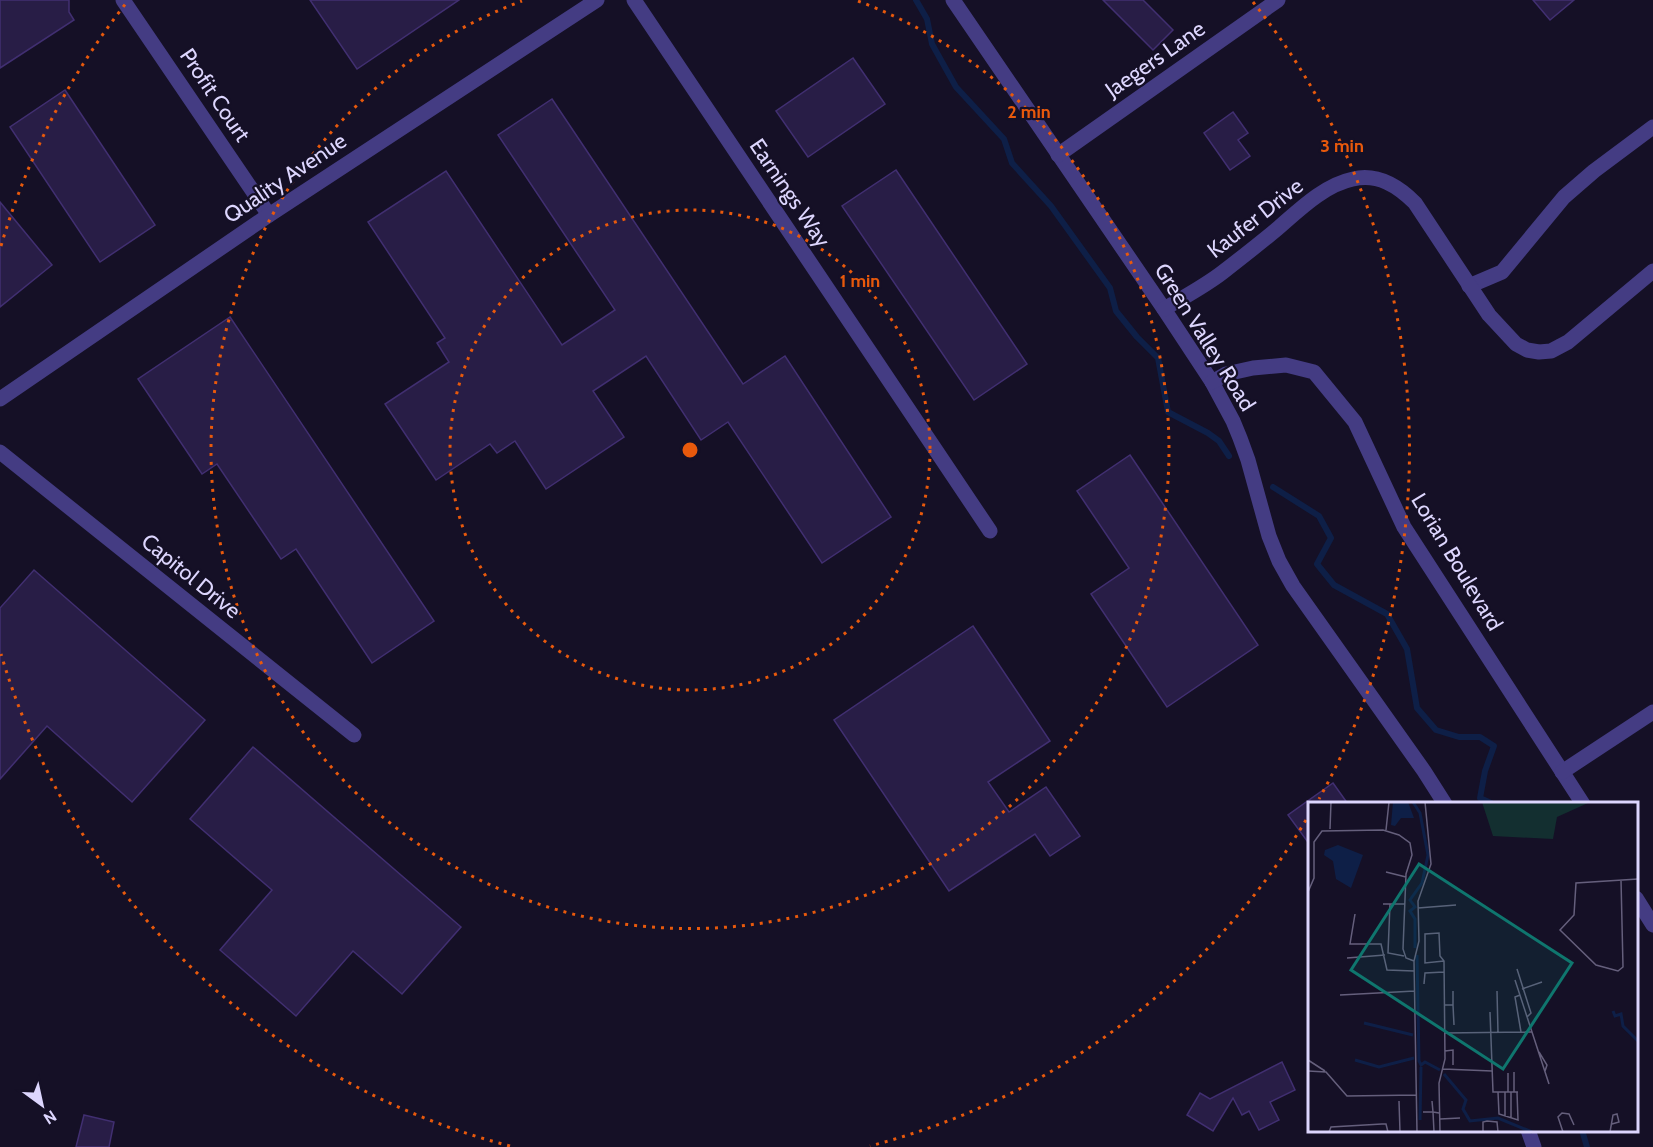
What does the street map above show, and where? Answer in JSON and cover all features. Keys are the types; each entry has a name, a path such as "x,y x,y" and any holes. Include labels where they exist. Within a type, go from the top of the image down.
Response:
{"street":[{"name":"Profit Court","path":"123,0 269,215"},
{"name":"Quality Avenue","path":"0,399 269,215 597,0"},
{"name":"Earnings Way","path":"634,0 990,531"},
{"name":"Green Valley Road","path":"953,0 1212,382 1240,438 1269,536 1279,561 1299,594 1425,771 1444,802"},
{"name":"Jaegers Lane","path":"1058,154 1278,0"},
{"path":"1469,286 1502,272 1564,197 1594,171 1653,127"},
{"name":"Kaufer Drive","path":"1164,309 1221,274 1310,202 1338,183 1355,178 1372,178 1388,182 1403,191 1415,203 1489,315 1516,344 1527,350 1551,351 1568,342 1653,271"},
{"name":"Lorian Boulevard","path":"1212,382 1226,374 1286,364 1314,372 1355,422 1404,526 1582,802"},
{"name":"Capitol Drive","path":"0,452 354,735"},
{"path":"1562,772 1653,712"},
{"path":"1638,901 1653,925"},
{"path":"1528,1132 1534,1147"}],"building":[{"path":"0,0 69,0 69,12 74,20 0,68"},
{"path":"310,0 459,0 357,69"},
{"path":"1103,0 1143,0 1173,30 1153,50"},
{"path":"1533,0 1574,0 1550,20"},
{"path":"853,58 885,104 808,157 776,111"},
{"path":"65,90 155,225 100,262 10,127"},
{"path":"552,99 743,384 785,356 891,517 822,563 728,422 701,440 646,356 593,391 624,437 546,489 515,441 497,453 490,444 436,480 385,404 449,362 437,343 445,338 368,222 446,171 562,345 615,310 498,135"},
{"path":"1233,112 1248,133 1238,140 1250,156 1230,170 1204,133"},
{"path":"896,170 1027,364 974,400 842,206"},
{"path":"0,202 52,265 0,307"},
{"path":"230,317 434,621 372,663 296,549 281,559 217,464 202,474 138,379"},
{"path":"1130,455 1258,645 1167,707 1091,594 1129,568 1077,491"},
{"path":"34,570 205,720 132,802 47,726 0,779 0,608"},
{"path":"973,626 1050,741 988,782 1009,812 1046,787 1080,836 1050,856 1035,834 949,891 834,720"},
{"path":"253,747 461,927 402,994 353,951 296,1016 220,950 272,890 190,819"},
{"path":"1333,783 1347,802 1308,802 1308,842 1288,815"},
{"path":"1282,1062 1295,1090 1270,1102 1279,1120 1259,1130 1249,1111 1242,1115 1233,1098 1213,1131 1187,1115 1200,1093 1210,1099"},
{"path":"84,1115 114,1122 109,1147 76,1147"}],"waterway":[{"path":"916,0 927,19 932,44 956,87 1004,139 1012,163 1051,206 1110,288 1116,311 1158,358 1168,412 1208,433 1219,441 1229,456"},
{"path":"1273,487 1319,516 1331,538 1317,564 1334,585 1387,614 1407,649 1417,708 1436,730 1459,737 1480,737 1494,746 1485,771 1480,798 1489,802"},
{"path":"1583,1132 1587,1147"}]}
